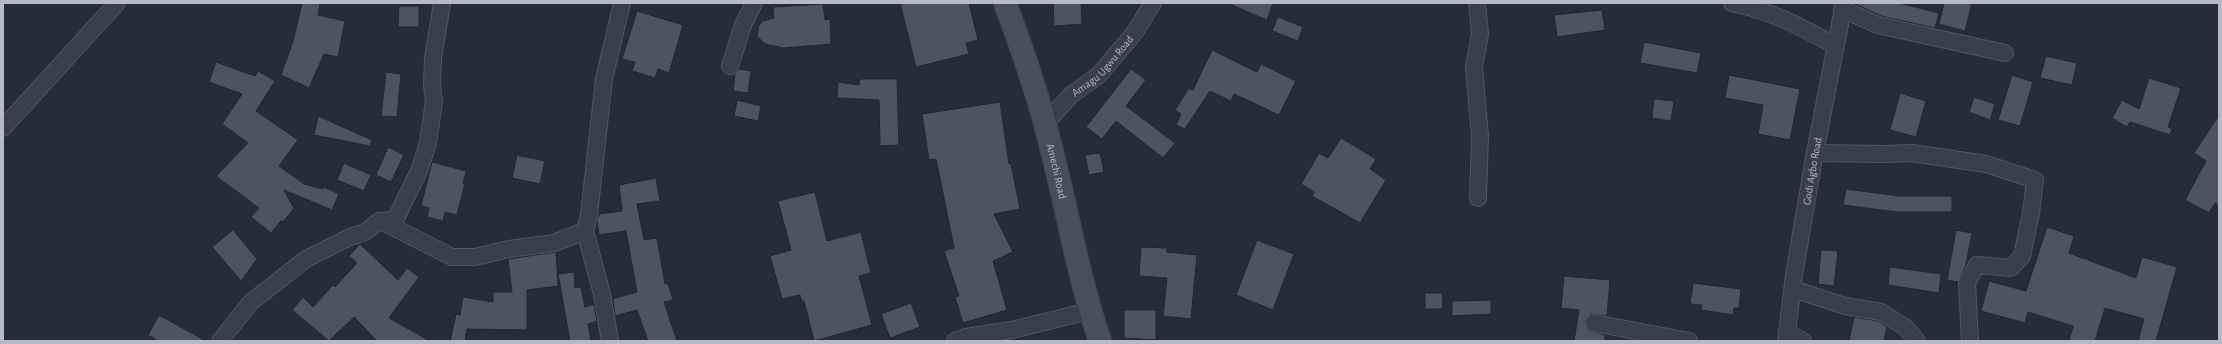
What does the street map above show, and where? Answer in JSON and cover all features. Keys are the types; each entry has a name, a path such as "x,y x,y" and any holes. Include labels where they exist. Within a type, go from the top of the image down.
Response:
{"main road":[{"name":"Amechi Road","path":"1005,3 1022,50 1045,124 1089,311 1100,341"}],"street":[{"path":"3,128 117,3"},
{"path":"220,341 250,303 306,259 350,237 365,232 379,221 395,220 419,171 428,143 434,101 432,85 433,58 442,3"},
{"path":"610,341 602,294 585,231 589,215 604,79 622,3"},
{"path":"730,66 744,25 754,3"},
{"name":"Amagu Ugwu Road","path":"1045,124 1071,95 1099,75 1135,32 1153,3"},
{"path":"1477,3 1480,34 1474,67 1480,136 1478,198"},
{"path":"1732,3 1754,7 1785,18 1834,46"},
{"path":"1843,6 1878,26 2005,53"},
{"name":"Godi Agbo Road","path":"1787,337 1793,289 1815,153 1834,46 1843,6"},
{"path":"1815,153 1885,154 1912,152 1986,164 2035,180 2031,213 2022,256 2010,268 1977,265 1967,283 1970,341"},
{"path":"379,221 452,257 475,257 509,249 554,243 585,231"},
{"path":"1793,289 1845,306 1881,312 1906,328 1917,341"},
{"path":"962,340 1012,330 1089,311"},
{"path":"1594,323 1689,341"},
{"path":"1787,337 1803,341"}],"building":[{"path":"302,3 320,3 318,15 345,21 338,57 324,54 309,88 281,75 293,41"},
{"path":"900,3 969,3 978,40 966,43 969,54 916,67"},
{"path":"1053,3 1081,3 1082,24 1054,26"},
{"path":"1227,3 1273,3 1267,20"},
{"path":"1853,3 1899,3 1939,13 1935,28 1881,16"},
{"path":"1944,3 1972,3 1965,31 1939,24"},
{"path":"823,4 825,20 830,19 831,44 784,48 765,44 757,36 759,25 763,21 774,18 773,7"},
{"path":"399,6 419,6 419,27 398,27"},
{"path":"1602,10 1605,30 1557,37 1554,15"},
{"path":"637,11 683,25 669,73 658,69 655,78 632,71 635,62 622,59"},
{"path":"1278,17 1303,27 1298,41 1272,31"},
{"path":"1644,42 1701,53 1697,73 1640,63"},
{"path":"1212,50 1257,72 1261,64 1296,81 1279,115 1234,94 1231,101 1210,91 1185,129 1176,125 1181,114 1175,110 1189,88 1193,90"},
{"path":"2046,56 2077,63 2072,85 2040,78"},
{"path":"216,62 255,76 258,71 275,81 256,111 298,140 279,166 304,184 323,189 324,187 339,194 332,210 284,190 294,208 284,221 281,221 271,233 251,217 259,208 216,176 248,143 222,124 242,94 209,82"},
{"path":"739,69 751,71 748,93 733,91 735,74"},
{"path":"1131,69 1146,80 1126,106 1175,143 1163,158 1116,121 1102,139 1086,127"},
{"path":"386,72 401,74 397,117 381,116"},
{"path":"1729,75 1800,89 1790,140 1758,134 1763,105 1725,98"},
{"path":"2012,75 2033,82 2020,126 1998,120"},
{"path":"2149,78 2181,88 2168,127 2172,129 2170,135 2130,122 2127,127 2112,118 2122,100 2139,109"},
{"path":"860,79 897,79 899,145 880,146 879,100 837,98 838,82 859,85"},
{"path":"1900,93 1926,101 1916,137 1890,130"},
{"path":"1974,97 1995,104 1990,120 1969,112"},
{"path":"1654,99 1674,101 1671,121 1652,118"},
{"path":"737,100 761,106 758,121 734,116"},
{"path":"1000,102 1009,164 1011,164 1020,209 994,214 1013,252 993,261 1007,310 963,323 955,297 959,296 944,251 954,248 936,159 929,160 922,114"},
{"path":"2219,115 2219,205 2215,203 2209,213 2185,200 2206,161 2194,153"},
{"path":"318,116 372,140 370,146 314,135"},
{"path":"1341,138 1376,159 1370,169 1386,180 1360,223 1312,196 1314,192 1301,184 1319,153 1328,158"},
{"path":"388,147 404,155 391,182 376,175"},
{"path":"1100,153 1104,172 1089,175 1085,155"},
{"path":"517,155 545,161 540,184 512,178"},
{"path":"432,162 466,171 463,184 465,184 457,215 445,212 443,221 427,217 429,208 421,206"},
{"path":"344,163 371,175 364,191 337,180"},
{"path":"656,178 660,201 637,204 644,240 657,238 665,284 668,283 673,300 664,302 677,341 648,341 637,310 615,316 613,299 637,292 626,231 599,235 597,221 599,214 622,211 619,185"},
{"path":"1846,189 1899,196 1952,196 1952,212 1897,212 1843,205"},
{"path":"815,192 827,241 861,232 871,273 859,276 872,325 814,341 804,301 802,301 800,295 782,299 770,256 791,250 778,201"},
{"path":"2047,227 2074,236 2069,253 2136,278 2142,257 2177,267 2156,341 2138,341 2144,319 2105,308 2095,341 2069,341 2073,326 2028,312 2025,323 1981,311 1989,281 2026,291"},
{"path":"233,230 257,259 241,281 212,247"},
{"path":"1956,230 1972,233 1966,265 1958,282 1947,280"},
{"path":"1257,240 1294,254 1273,310 1236,295"},
{"path":"360,244 398,280 407,268 419,277 389,318 430,341 377,341 354,317 329,341 292,310 303,297 313,307 333,285 335,287 357,263 349,256"},
{"path":"1141,247 1167,248 1167,252 1197,255 1191,319 1163,316 1167,278 1139,276"},
{"path":"1821,250 1838,251 1834,286 1818,284"},
{"path":"556,252 558,286 527,290 527,330 467,329 465,341 450,341 456,314 460,315 463,297 493,302 493,292 512,292 508,259"},
{"path":"1890,267 1941,274 1939,293 1888,285"},
{"path":"574,272 575,288 581,287 585,307 594,304 597,321 588,324 591,341 570,341 558,274"},
{"path":"1564,276 1610,280 1607,316 1591,314 1585,322 1588,330 1605,335 1605,341 1574,341 1579,310 1561,308"},
{"path":"1693,283 1741,289 1739,308 1734,308 1733,315 1701,310 1702,305 1690,304"},
{"path":"1425,293 1442,293 1443,309 1425,309"},
{"path":"1491,300 1491,314 1452,316 1452,301"},
{"path":"911,303 920,327 890,338 881,314"},
{"path":"1124,310 1156,310 1156,340 1124,338"},
{"path":"159,315 206,341 158,341 148,335"},
{"path":"1854,317 1878,321 1887,327 1884,341 1849,341"}]}
